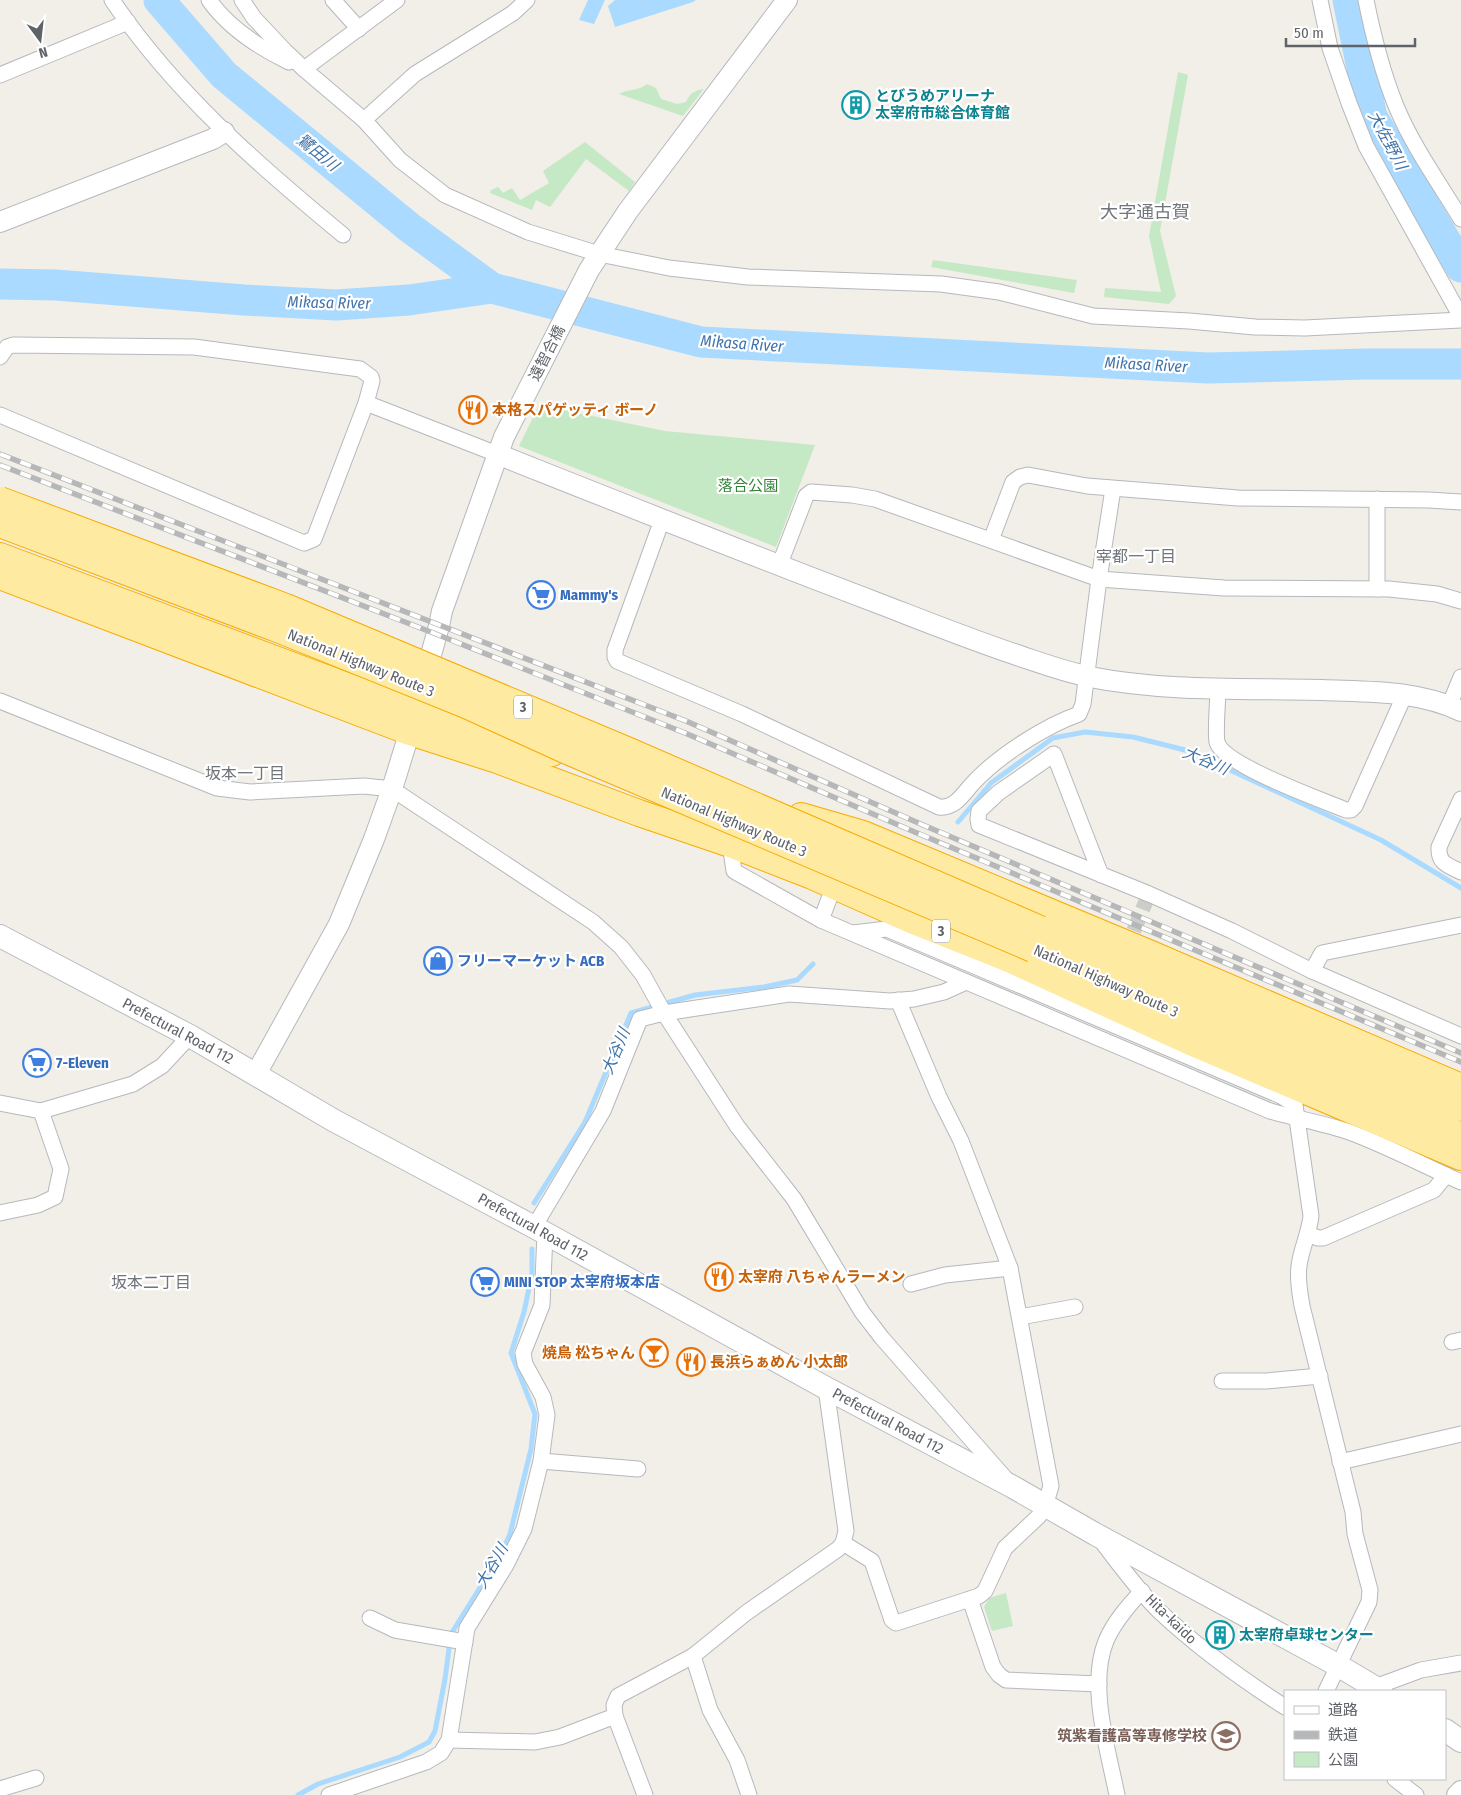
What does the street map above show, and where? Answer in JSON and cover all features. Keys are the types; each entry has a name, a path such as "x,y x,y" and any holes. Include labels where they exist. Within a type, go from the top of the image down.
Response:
{"highway":[{"name":"National Highway Route 3","path":"0,500 286,607 693,779 1461,1136"},
{"name":"National Highway Route 3","path":"0,524 280,630 466,705 565,750 1461,1108"},
{"name":"3","path":"0,556 413,722 497,760 639,813 730,844 1009,959 1453,1166"},
{"name":"3","path":"0,576 413,722 808,818 863,834 1151,954 1461,1087"}],"main road":[{"name":"Prefectural Road 112","path":"0,936 190,1036 333,1120 540,1230 826,1388 1013,1487 1378,1689"},
{"path":"1446,1731 1461,1741"}],"street":[{"path":"112,0 156,57 224,132 343,235"},
{"path":"209,0 217,11 235,28 278,57 304,69"},
{"path":"333,0 359,29"},
{"path":"304,69 396,0"},
{"path":"364,120 415,74 512,13 527,0"},
{"name":"遠智合橋","path":"256,1074 339,924 370,847 392,788 413,722 442,611 501,446 594,262 628,210 787,0"},
{"path":"245,1 260,25 304,69 364,120 400,160 445,195 594,262 748,277 940,284 998,292 1093,316 1189,320 1255,327 1305,328 1461,318 1366,146 1348,103 1330,48 1320,0"},
{"path":"1366,0 1372,32 1396,107 1461,219"},
{"path":"0,75 128,22"},
{"path":"0,222 213,139 224,132"},
{"path":"0,357 7,347 13,345 194,347 360,369 372,377 366,403 314,539 304,543 0,415"},
{"path":"366,403 501,446 662,520 984,644 1087,676 1121,682 1218,688 1404,694 1421,697 1455,709 1461,677"},
{"path":"991,540 1013,482 1020,477 1028,475 1113,489 1238,498 1461,502"},
{"path":"662,520 615,650 614,657 617,661 742,714 939,807 947,808 953,805 976,780 1009,753 1050,726 1079,714 1083,704 1113,489"},
{"path":"780,566 806,496 810,492 852,494 874,499 1099,579 1224,588 1377,589 1437,594 1461,601"},
{"path":"1377,589 1378,500"},
{"path":"1218,688 1217,742 1221,751 1266,777 1346,810 1351,810 1355,806 1404,694"},
{"path":"0,701 217,788 250,792 364,786 392,788 593,922 633,961 643,975 664,1013 737,1126 794,1199 862,1312 882,1338 1013,1487"},
{"path":"1101,875 1054,754 998,793 979,810 979,825 1232,931 1312,970 1461,1036"},
{"path":"1461,799 1439,847 1439,856 1443,862 1461,872"},
{"path":"730,844 734,871 821,920 1270,1111 1296,1119 1321,1122 1453,1166 1461,1182"},
{"path":"821,920 834,886"},
{"path":"1312,970 1322,953 1461,925"},
{"path":"853,933 887,929 1281,1096 1295,1105 1311,1216 1300,1260 1298,1283 1370,1590 1369,1602 1327,1690"},
{"path":"329,1795 426,1762 441,1752 449,1740 467,1628 506,1565 524,1529 541,1461 547,1415 543,1397 525,1364 523,1353 542,1302 540,1230 603,1111 640,1019 664,1013 789,994 898,1000 914,999 944,992 966,982"},
{"path":"843,1543 872,1561 892,1620 896,1623 979,1596 985,1591 1005,1548 1034,1523 1045,1506 1051,1486 1010,1268 961,1141 939,1097 898,1000"},
{"path":"0,1103 41,1111 133,1084 162,1066 190,1036"},
{"path":"0,1213 38,1205 55,1197 61,1169 41,1111"},
{"path":"1308,1234 1324,1238 1434,1190 1453,1166"},
{"path":"911,1284 945,1275 1010,1268"},
{"path":"1020,1317 1074,1307"},
{"path":"1222,1380 1266,1381 1320,1376"},
{"path":"645,1795 615,1716 614,1705 618,1696 693,1656 746,1613 838,1549 843,1543 846,1531 826,1388"},
{"path":"1340,1462 1461,1434"},
{"path":"541,1461 638,1469"},
{"name":"Hita-kaido","path":"1095,1534 1157,1608 1193,1642 1236,1675 1284,1707"},
{"path":"1117,1795 1099,1704 1099,1672 1106,1641 1128,1605 1142,1591"},
{"path":"970,1599 993,1667 1006,1680 1099,1684"},
{"path":"370,1618 395,1630 465,1642"},
{"path":"693,1656 710,1710 737,1760 749,1795"},
{"path":"1378,1689 1421,1670 1461,1663"},
{"path":"449,1740 535,1742 560,1737 615,1716"},
{"path":"0,1789 36,1778"},
{"path":"1396,1780 1416,1795"},
{"path":"1457,1795 1461,1791"}],"green space":[{"path":"1178,72 1188,75 1160,231 1176,296 1169,304 1104,297 1105,288 1161,292 1149,236"},
{"path":"647,84 656,88 661,99 677,104 686,102 693,92 704,89 683,116 619,94 641,88"},
{"path":"585,142 635,182 629,191 586,159 550,207 536,200 532,210 490,193 491,190 498,187 503,193 512,188 520,200 549,183 543,171"},
{"path":"933,260 1077,280 1074,293 931,267"},
{"name":"落合公園","path":"539,405 665,431 815,445 776,547 519,446"},
{"path":"1006,1593 1013,1626 992,1631 984,1607 989,1598"}],"water":[{"path":"588,0 605,0 594,24 579,20"},
{"path":"615,0 696,0 615,27 608,6"}],"waterway":[{"name":"鷺田川","path":"159,0 224,75 410,228 492,288"},
{"name":"大佐野川","path":"1348,0 1372,117 1461,267"},
{"name":"Mikasa River","path":"0,284 56,285 244,300 336,305 409,300 492,288 701,342 1208,368 1461,364"},
{"name":"大谷川","path":"958,822 991,783 1053,738 1085,732 1133,737 1189,751 1381,840 1461,888"},
{"name":"大谷川","path":"534,1203 585,1122 631,1013 695,995 764,987 797,980 813,964"},
{"name":"大谷川","path":"298,1795 318,1784 400,1757 429,1742 435,1731 451,1634 501,1554 510,1534 531,1449 535,1414 511,1353 524,1312 532,1274 532,1249"}],"tunnel":[{"path":"1125,952 1149,894"}],"railway":[{"path":"0,454 686,721 923,825 1461,1053"},
{"path":"0,465 685,733 917,833 1461,1062"}],"place":[{"name":"とびうめアリーナ 太宰府市総合体育館","path":"856,105"},
{"name":"本格スパゲッティ ボーノ","path":"473,410"},
{"name":"Mammy's","path":"541,595"},
{"name":"フリーマーケット ACB","path":"438,961"},
{"name":"7-Eleven","path":"37,1063"},
{"name":"太宰府 八ちゃんラーメン","path":"719,1277"},
{"name":"MINI STOP 太宰府坂本店","path":"485,1282"},
{"name":"焼鳥 松ちゃん","path":"654,1353"},
{"name":"長浜らぁめん 小太郎","path":"691,1362"},
{"name":"太宰府卓球センター","path":"1220,1635"},
{"name":"筑紫看護高等専修学校","path":"1226,1736"}],"district":[{"name":"大字通古賀","path":"1145,212"},
{"name":"宰都一丁目","path":"1136,556"},
{"name":"坂本一丁目","path":"245,773"},
{"name":"坂本二丁目","path":"151,1282"}]}
